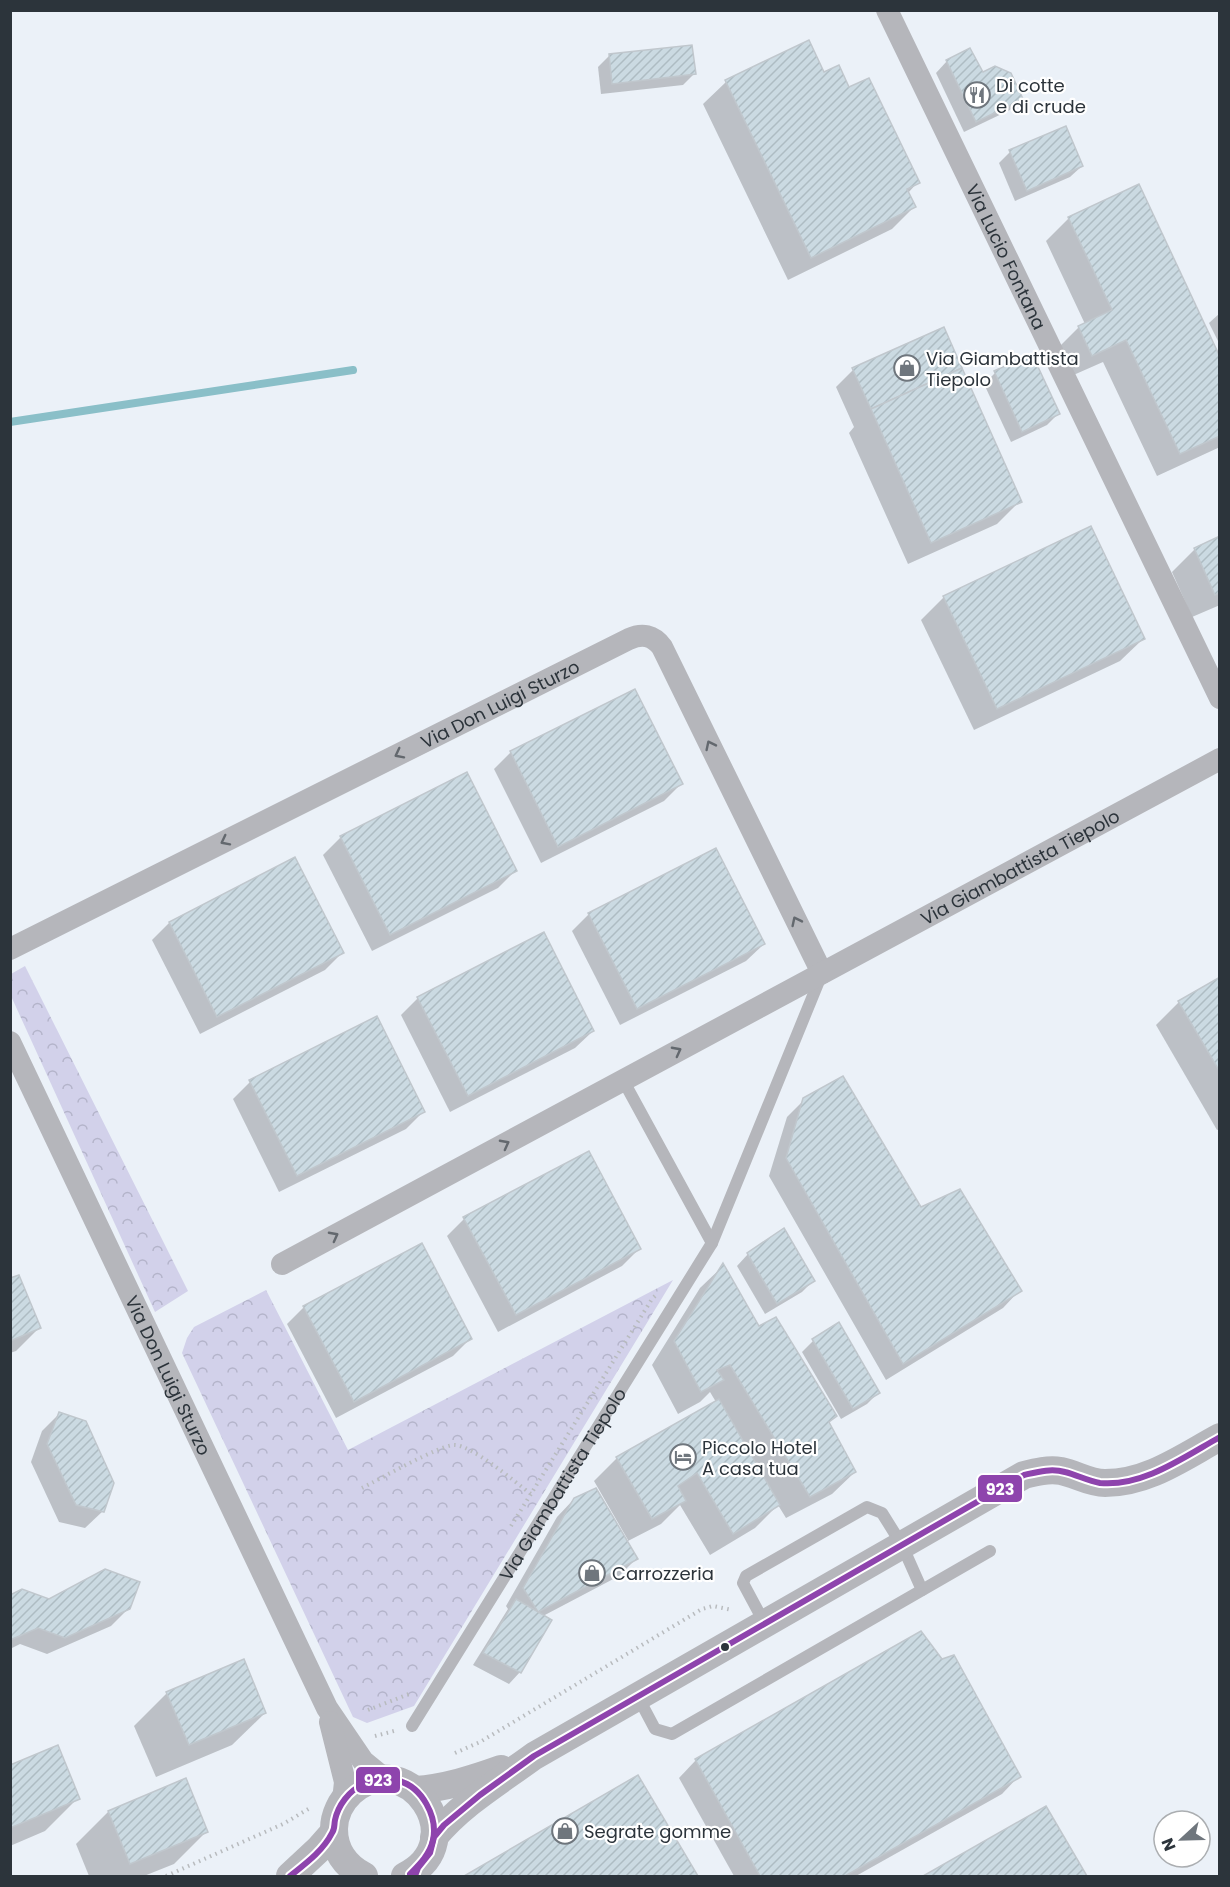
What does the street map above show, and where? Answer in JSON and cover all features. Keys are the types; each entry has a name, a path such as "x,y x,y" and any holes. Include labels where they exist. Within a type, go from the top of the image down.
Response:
{"street":[{"name":"Via Lucio Fontana","path":"887,10 1220,698"},
{"name":"Via Don Luigi Sturzo","path":"10,949 629,639 647,635 662,646 822,973"},
{"name":"Via Giambattista Tiepolo","path":"282,1264 1220,759"},
{"name":"Via Don Luigi Sturzo","path":"10,1042 327,1708 363,1761 385,1779"},
{"path":"434,1837 444,1825 534,1756 638,1697 759,1613 902,1545 1024,1475 1057,1470 1092,1482 1125,1481 1152,1474 1220,1437"},
{"name":"Via Don Luigi Sturzo","path":"327,1708 345,1782 343,1801"},
{"path":"415,1791 471,1780 534,1756"},
{"path":"364,1876 348,1865 336,1846 334,1832 336,1816 343,1801 362,1785 385,1779 400,1782 422,1796 434,1819 434,1837 430,1853 413,1874"},
{"path":"290,1876 319,1850 334,1832"}],"lane":[{"name":"Via Giambattista Tiepolo","path":"412,1726 712,1243 822,973"},
{"path":"622,1080 712,1243"},
{"path":"759,1613 742,1583 746,1576 867,1507 882,1513 902,1545 922,1590"},
{"path":"638,1697 655,1729 672,1734 990,1551"}],"path":[{"path":"362,1488 440,1449 453,1445 470,1450 549,1506"},
{"path":"452,1755 480,1742 702,1609 713,1606 759,1613"},
{"path":"369,1738 412,1726"},
{"path":"166,1876 283,1824 308,1811 313,1805"}],"green space":[{"path":"25,966 188,1291 155,1312 11,996 11,974"},
{"path":"673,1280 414,1706 367,1723 353,1717 182,1353 194,1327 266,1290 348,1450"}],"building":[{"path":"809,40 824,72 839,65 849,87 869,78 920,183 907,189 916,207 811,258 725,80"},
{"path":"692,45 696,74 612,84 609,54"},
{"path":"970,48 983,72 995,66 1011,73 1023,99 976,122 946,60"},
{"path":"1066,126 1083,166 1027,191 1009,150"},
{"path":"1139,184 1220,357 1220,436 1180,454 1126,340 1092,356 1078,326 1112,310 1068,217"},
{"name":"Via Giambattista Tiepolo","path":"944,327 962,368 871,409 852,368"},
{"path":"1032,354 1060,414 1022,432 994,371"},
{"path":"962,368 1022,502 931,543 871,409"},
{"path":"1091,526 1145,639 997,709 943,596"},
{"path":"1220,536 1220,593 1215,595 1194,548"},
{"path":"635,689 683,784 558,847 510,751"},
{"path":"467,772 517,871 390,935 340,836"},
{"path":"716,848 765,944 637,1009 588,913"},
{"path":"295,857 344,953 217,1017 169,922"},
{"path":"544,932 594,1031 468,1096 417,997"},
{"path":"1220,977 1220,1072 1178,1001"},
{"path":"377,1016 425,1112 297,1176 249,1080"},
{"path":"843,1076 921,1207 960,1189 1022,1291 903,1364 786,1158 803,1098"},
{"path":"589,1151 641,1249 516,1315 463,1217"},
{"path":"784,1228 815,1281 777,1304 747,1253"},
{"path":"422,1243 472,1339 354,1402 303,1306"},
{"path":"723,1263 759,1326 776,1317 837,1416 829,1422 856,1472 810,1497 730,1365 717,1370 724,1380 701,1392 674,1341"},
{"path":"19,1275 41,1328 10,1341 10,1278"},
{"path":"839,1322 880,1393 853,1409 812,1339"},
{"path":"719,1399 780,1505 733,1534 697,1473 678,1486 686,1501 652,1519 616,1457"},
{"path":"59,1412 86,1421 114,1483 104,1512 76,1505 47,1444"},
{"path":"596,1488 638,1559 538,1612 523,1588 574,1498"},
{"path":"105,1569 140,1582 130,1609 65,1638 38,1628 10,1640 10,1595 22,1589 49,1599"},
{"path":"516,1599 552,1620 521,1673 483,1653"},
{"path":"921,1631 942,1659 954,1655 1021,1777 845,1876 760,1876 695,1759"},
{"path":"244,1659 266,1713 189,1745 166,1692"},
{"path":"58,1745 80,1799 10,1828 10,1765"},
{"path":"638,1775 698,1876 464,1876"},
{"path":"186,1778 208,1832 130,1864 108,1811"},
{"path":"1046,1806 1087,1876 923,1876"}],"waterway":[{"path":"10,422 353,370"}],"transit line":[{"name":"923","path":"415,1876 418,1868 430,1853 434,1837 444,1825 480,1795 534,1756 1024,1475 1055,1470 1100,1483 1132,1480 1163,1469 1220,1437"},
{"name":"923","path":"290,1876 324,1846 334,1830 335,1820 345,1799 358,1787 385,1779 407,1784 421,1796 431,1813 434,1831 430,1850 410,1874"}],"place":[{"name":"Di cotte e di crude","path":"977,95"},
{"name":"Via Giambattista Tiepolo","path":"907,368"},
{"name":"Piccolo Hotel A casa tua","path":"683,1457"},
{"name":"Carrozzeria","path":"592,1573"},
{"name":"Segrate gomme","path":"565,1831"}]}
